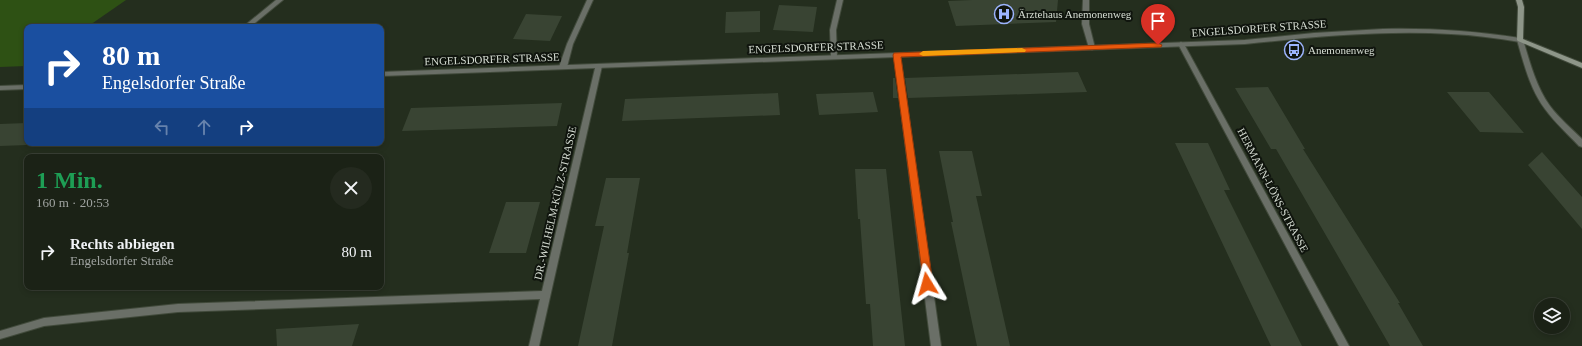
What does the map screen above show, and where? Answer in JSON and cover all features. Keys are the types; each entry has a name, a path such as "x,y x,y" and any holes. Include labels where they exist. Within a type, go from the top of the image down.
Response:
{"main road":[{"path":"1519,0 1521,7 1520,40"},
{"name":"ENGELSDORFER STRASSE","path":"1520,40 1582,66"}],"street":[{"path":"250,24 280,0"},
{"path":"563,67 572,38 590,0"},
{"path":"834,57 833,30 840,0"},
{"path":"1086,0 1086,33 1092,48"},
{"name":"ENGELSDORFER STRASSE","path":"384,74 1245,42 1312,34 1434,31 1486,34 1520,40"},
{"path":"1520,40 1530,73 1543,100 1548,108 1582,144"},
{"name":"HERMANN-LÖNS-STRASSE","path":"1181,44 1344,346"},
{"path":"897,55 936,346"},
{"name":"DR.-WILHELM-KÜLZ-STRASSE","path":"534,346 598,66"},
{"path":"0,88 24,87"},
{"path":"0,335 44,322 178,308 545,295"}],"green space":[{"path":"0,0 126,0 91,24 24,24 24,66 0,67"}],"building":[{"name":"Ärztehaus Anemonenweg","path":"1058,0 1056,22 956,26 948,1"},
{"path":"779,5 817,7 813,32 773,30"},
{"path":"760,11 760,32 725,33 726,12"},
{"path":"526,14 562,16 550,41 513,39"},
{"path":"1078,72 1087,92 908,98 905,78"},
{"path":"893,78 895,78 898,98 893,98"},
{"path":"1268,87 1305,149 1303,149 1400,303 1398,303 1423,346 1390,346 1276,149 1271,149 1235,88"},
{"path":"873,92 878,112 819,115 816,94"},
{"path":"1447,92 1489,92 1524,133 1480,132"},
{"path":"778,93 780,115 622,121 625,99"},
{"path":"562,103 557,126 402,131 411,108"},
{"path":"24,123 24,145 0,146 0,124"},
{"path":"1175,143 1208,143 1230,190 1224,190 1302,346 1271,346"},
{"path":"939,151 972,151 982,196 976,196 1010,346 977,346 951,222 953,222"},
{"path":"1542,152 1582,197 1582,229 1528,165"},
{"path":"855,169 886,169 905,346 873,346 870,304 866,304"},
{"path":"606,178 640,178 627,253 629,253 612,346 578,346 604,226 595,226"},
{"path":"506,202 540,202 526,253 489,253"},
{"path":"359,324 352,346 277,346 276,329"}],"slow traffic":[{"path":"923,54 1022,50"}],"place":[{"name":"Ärztehaus Anemonenweg","path":"1004,14"},
{"name":"Anemonenweg","path":"1294,50"}],"route":[{"path":"927,284 897,55 1158,45"}]}
